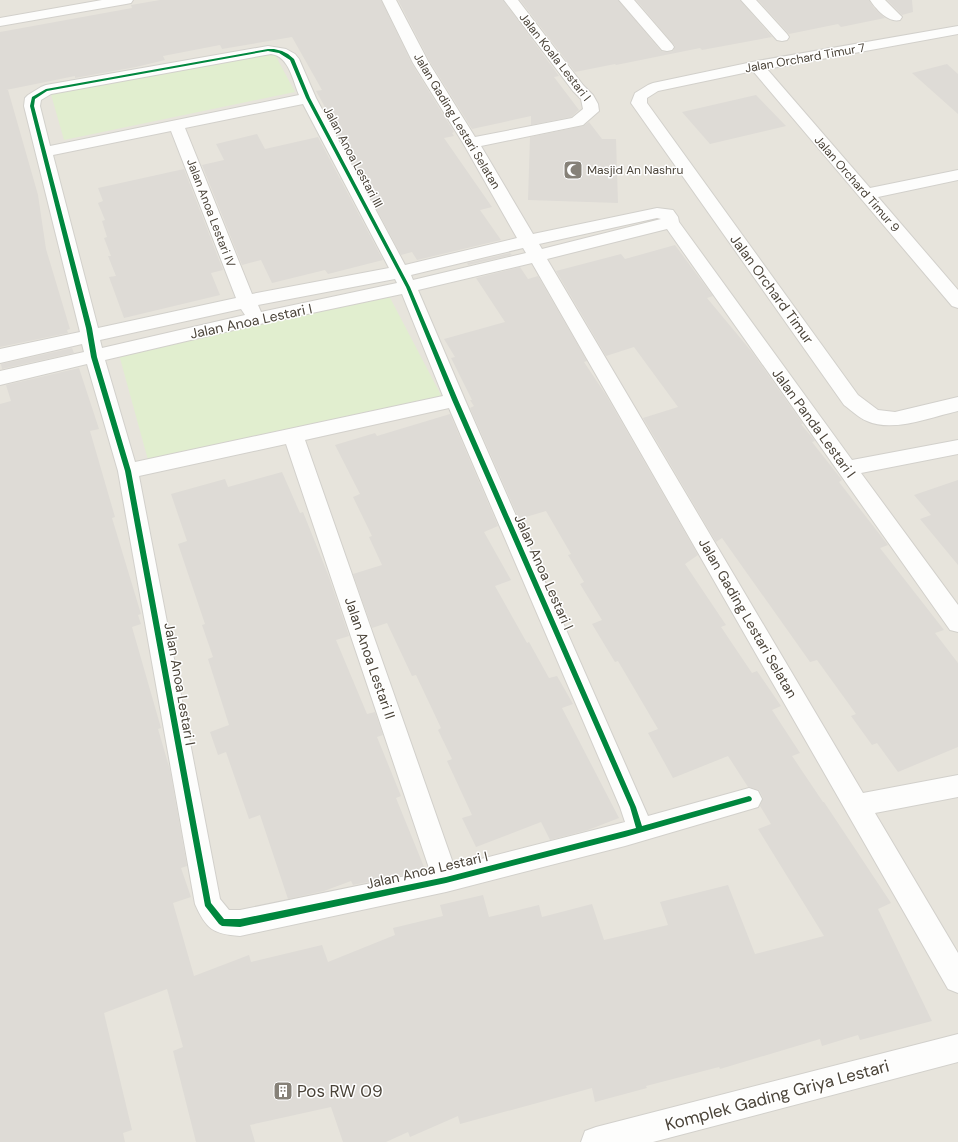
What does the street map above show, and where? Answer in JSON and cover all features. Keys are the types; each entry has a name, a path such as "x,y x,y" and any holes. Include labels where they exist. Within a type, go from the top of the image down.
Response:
{"street":[{"path":"0,22 25,11 126,0"},
{"name":"Jalan Gading Lestari Selatan","path":"389,0 421,63 471,142 958,979"},
{"name":"Jalan Koala Lestari I","path":"471,142 577,122 591,111 591,103 587,97 578,88 511,0"},
{"path":"626,0 667,47"},
{"path":"748,0 782,36"},
{"path":"877,0 895,17"},
{"name":"Jalan Orchard Timur 7","path":"653,88 757,66 958,30"},
{"name":"Jalan Anoa Lestari III","path":"43,152 32,106 34,98 46,90 268,50 276,50 292,59 308,98 405,280"},
{"name":"Jalan Orchard Timur 9","path":"757,66 958,302"},
{"name":"Jalan Orchard Timur","path":"653,88 640,96 639,103 645,113 851,400 873,416 895,419 958,404"},
{"path":"91,340 43,152 308,98"},
{"name":"Jalan Anoa Lestari IV","path":"176,124 242,292 248,301 255,318"},
{"path":"866,194 958,175"},
{"name":"Jalan Panda Lestari I","path":"533,249 670,222 958,623"},
{"path":"0,356 91,340 248,301 405,280 533,249"},
{"name":"Jalan Anoa Lestari I","path":"405,280 455,400 633,807 640,829 446,880 240,923 222,922 208,904 128,470 91,340 255,318 405,280"},
{"path":"0,378 91,340"},
{"path":"128,470 455,400"},
{"name":"Jalan Anoa Lestari II","path":"293,435 446,880"},
{"path":"847,468 958,447"},
{"path":"858,805 958,786"},
{"path":"640,829 750,799"},
{"name":"Komplek Gading Griya Lestari","path":"596,1142 958,1048"}],"shaded area":[{"path":"0,0 958,0 958,1142 0,1142"}],"green space":[{"path":"273,51 295,92 64,140 50,91"},
{"path":"387,292 443,399 148,460 118,351"}],"building":[{"path":"160,0 381,0 412,64 454,132 452,133 454,136 444,138 492,207 480,210 501,240 417,260 412,252 401,255 336,133 339,132 316,91 322,90 292,37 222,49 220,45 163,56 165,60 136,67 75,78 75,76 6,90 8,90 38,195 46,249 70,329 67,330 68,333 0,347 0,32 132,8 131,5"},
{"path":"398,0 503,0 559,76 554,77 579,110 571,117 531,125 531,116 472,129 430,62"},
{"path":"520,0 618,0 661,51 667,52 673,51 675,46 636,0 740,0 772,37 702,50 700,48 575,72"},
{"path":"758,0 869,0 874,8 885,18 841,27 838,24 789,34"},
{"path":"887,0 912,0 913,12 902,15"},
{"path":"947,64 958,74 958,114 912,73"},
{"path":"756,95 786,126 710,144 682,112"},
{"name":"Masjid An Nashru","path":"589,122 602,139 616,139 618,203 528,200 530,137 583,126"},
{"path":"257,134 265,149 318,137 383,260 328,274 325,270 272,283 261,260 242,265 202,165 224,160 216,144"},
{"path":"184,169 223,270 211,273 220,295 124,318 109,277 116,276 108,256 111,256 104,238 107,237 102,221 105,220 98,203 103,201 98,188"},
{"path":"675,245 713,296 707,298 752,352 803,424 801,424 815,441 812,442 842,480 839,482 888,545 880,548 944,630 935,633 958,663 958,747 898,772 877,743 872,745 851,716 856,714 817,660 810,662 722,538 716,542 643,418 678,407 634,347 606,356 556,271 621,254 625,259"},
{"path":"510,253 512,255 468,265 467,263"},
{"path":"520,267 528,279 538,276 587,361 584,362 606,395 698,555 685,564 726,625 721,627 752,673 757,671 781,706 772,710 800,753 792,756 891,903 878,909 932,1021 860,1040 858,1035 822,1046 820,1039 720,1069 719,1067 646,1086 647,1088 595,1102 592,1088 460,1124 458,1116 410,1137 408,1132 386,1142 343,1142 331,1107 250,1125 255,1142 196,1142 173,1051 183,1047 167,989 104,1013 132,1130 123,1133 125,1142 0,1142 0,404 11,401 6,385 79,368 99,429 90,431 115,517 112,518 141,614 138,615 141,624 132,627 161,728 158,729 170,770 187,866 181,868 191,897 173,903 194,976 249,955 251,962 322,945 328,962 395,935 393,928 443,916 440,905 483,895 489,917 539,905 542,917 592,904 604,940 668,925 660,902 728,885 755,954 824,936 758,829 771,824 760,806 763,798 759,790 748,787 728,756 673,778 648,733 658,729 618,661 615,662 592,624 602,620 580,584 584,582 568,555 571,554 546,511 519,519 470,408 474,406 451,358 455,357 444,339 505,322 476,278"},
{"path":"72,348 74,353 2,369 1,364"},
{"path":"450,414 498,526 484,532 511,580 495,586 527,643 529,642 549,678 557,676 573,704 562,708 619,818 588,830 550,840 541,822 476,847 462,818 472,815 447,761 452,759 438,730 441,728 416,675 412,676 387,623 372,628 353,574 382,565 369,537 372,536 353,497 360,494 335,445 375,433 377,436"},
{"path":"282,472 300,513 303,512 329,577 349,636 336,640 367,714 375,712 383,735 377,737 401,796 396,798 424,867 403,875 353,885 351,881 324,891 288,899 260,815 249,819 226,752 218,755 210,732 229,725 208,659 213,657 202,625 205,624 178,544 187,541 171,494 225,479 228,487"},
{"path":"958,480 958,565 920,519 931,515 914,495"}],"cycle path":[{"path":"640,829 633,807 455,400 408,287 308,98 292,59 281,52 268,50 46,90 33,98 32,106 89,328 94,357 128,471 208,904 222,922 240,923 446,880 625,834 749,799"}],"place":[{"name":"Masjid An Nashru","path":"573,170"},
{"name":"Pos RW 09","path":"283,1091"}]}
